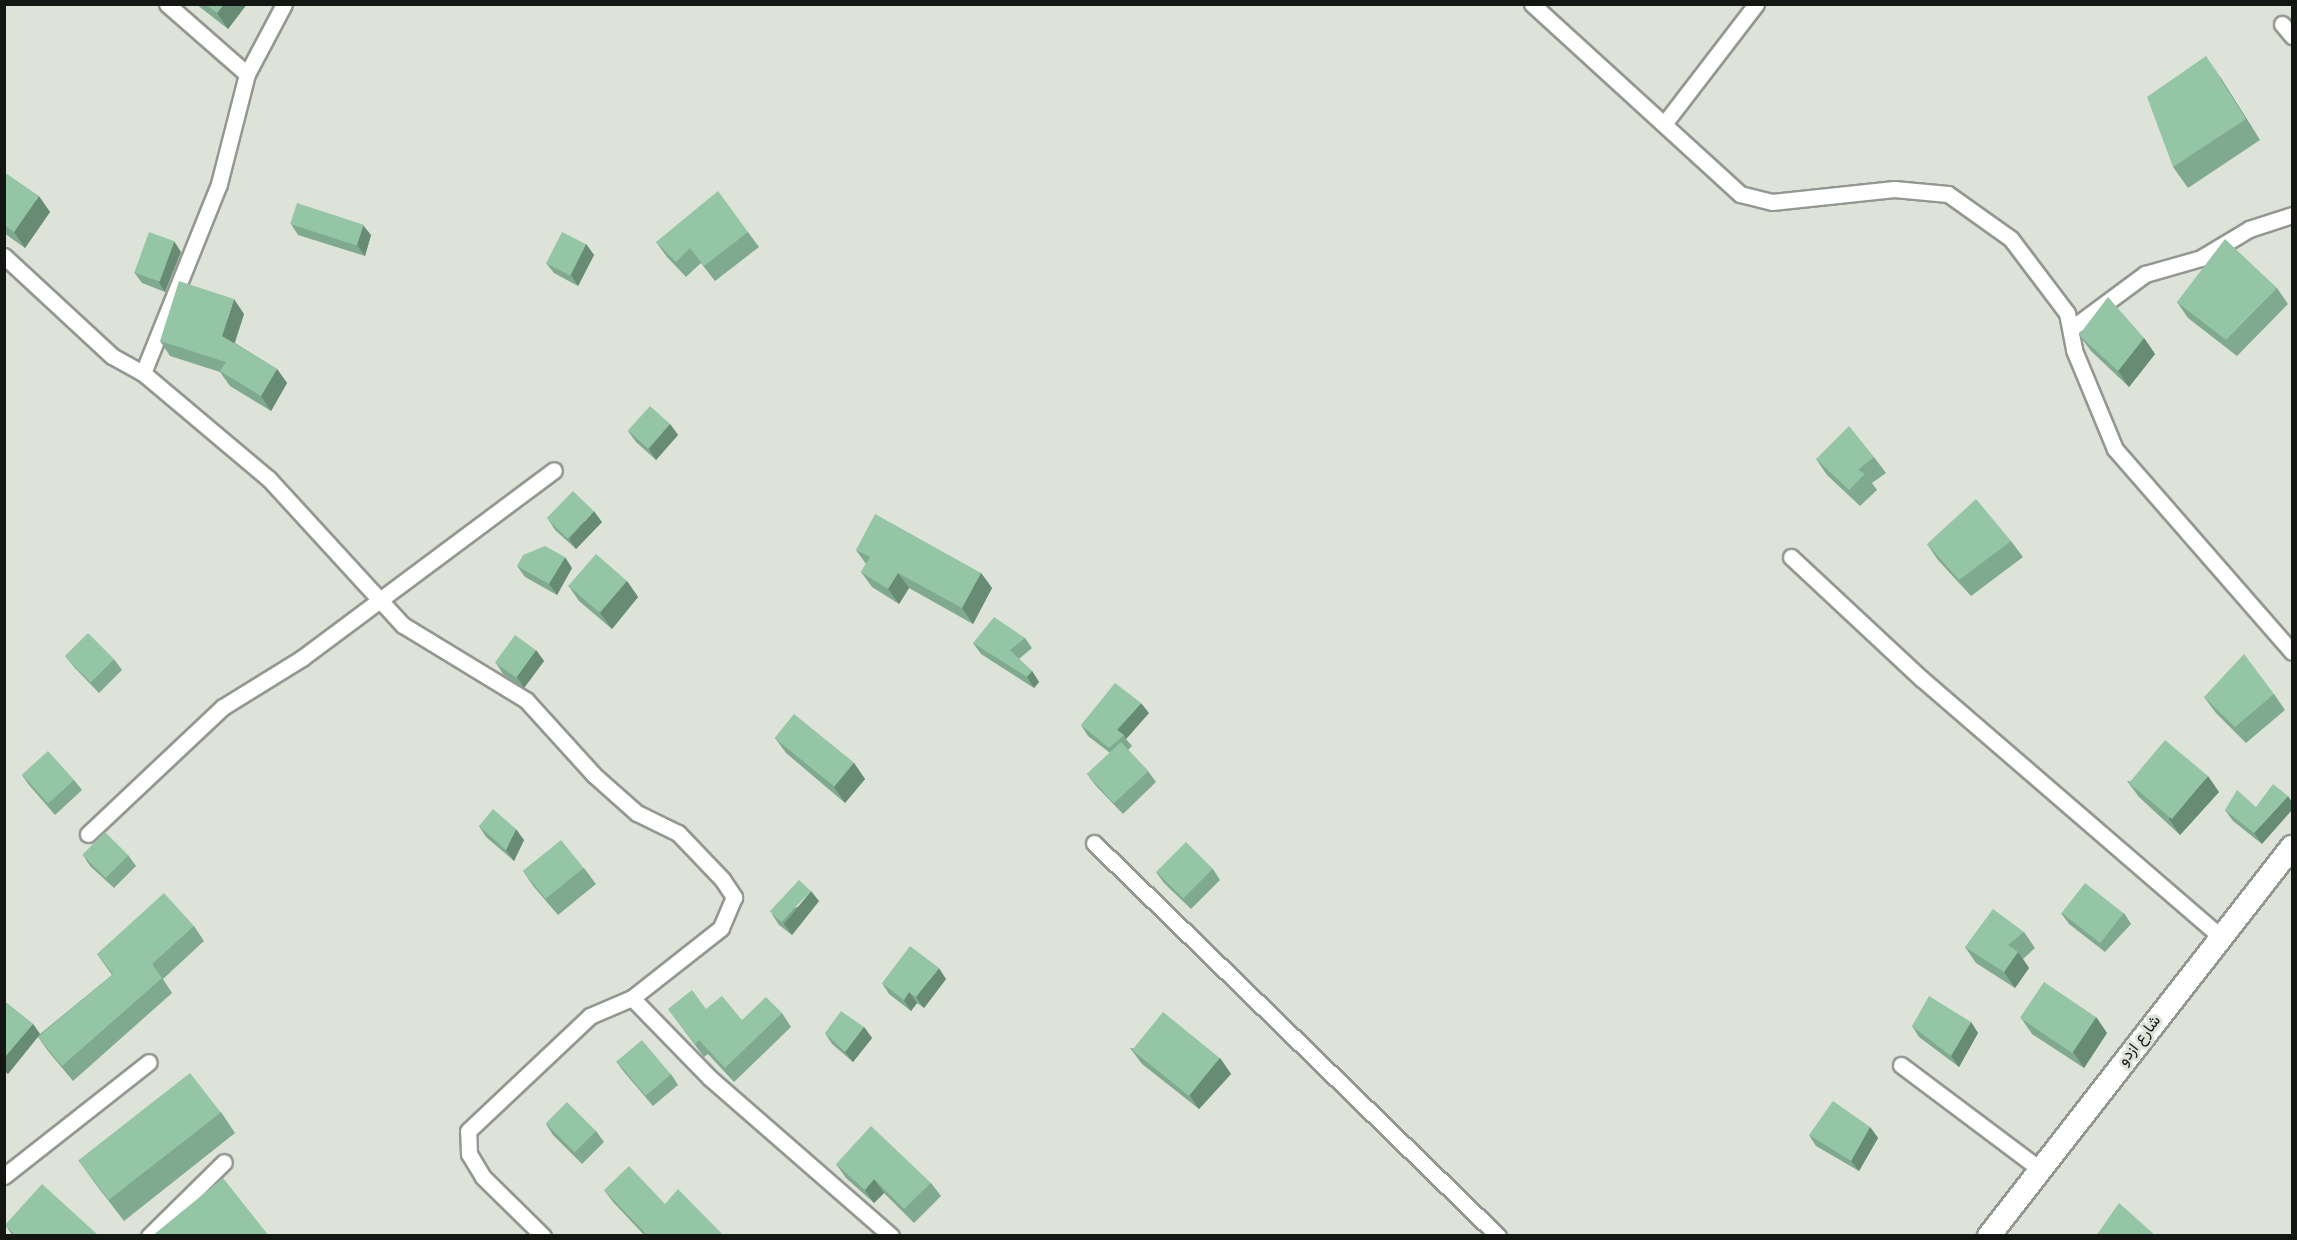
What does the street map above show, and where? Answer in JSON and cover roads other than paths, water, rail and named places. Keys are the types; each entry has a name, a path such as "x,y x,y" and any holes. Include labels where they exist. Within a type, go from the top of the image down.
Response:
{"street":[{"path":"166,4 247,74"},
{"path":"143,373 219,184 247,74 284,4"},
{"path":"1532,4 1740,194 1772,202 1894,189 1948,194 2011,239 2058,297 2072,328 2074,350 2115,449 2292,652"},
{"path":"1664,124 1756,4"},
{"path":"2282,24 2292,36"},
{"path":"2072,328 2145,274 2201,258 2248,229 2292,215"},
{"path":"4,256 112,356 143,373 269,479 377,601 442,652 526,700 594,775 637,813 678,833 722,879 734,897 722,928 633,998 590,1016 468,1131 470,1154 483,1177 543,1236"},
{"path":"88,834 223,707 303,658 554,470"},
{"path":"1791,557 1922,679 2222,938"},
{"path":"1094,843 1498,1236"},
{"name":"شارع ازدو","path":"1989,1236 2291,851"},
{"path":"633,998 710,1078 891,1236"},
{"path":"4,1176 149,1062"},
{"path":"1901,1065 2041,1170"},
{"path":"148,1236 224,1162"}]}
